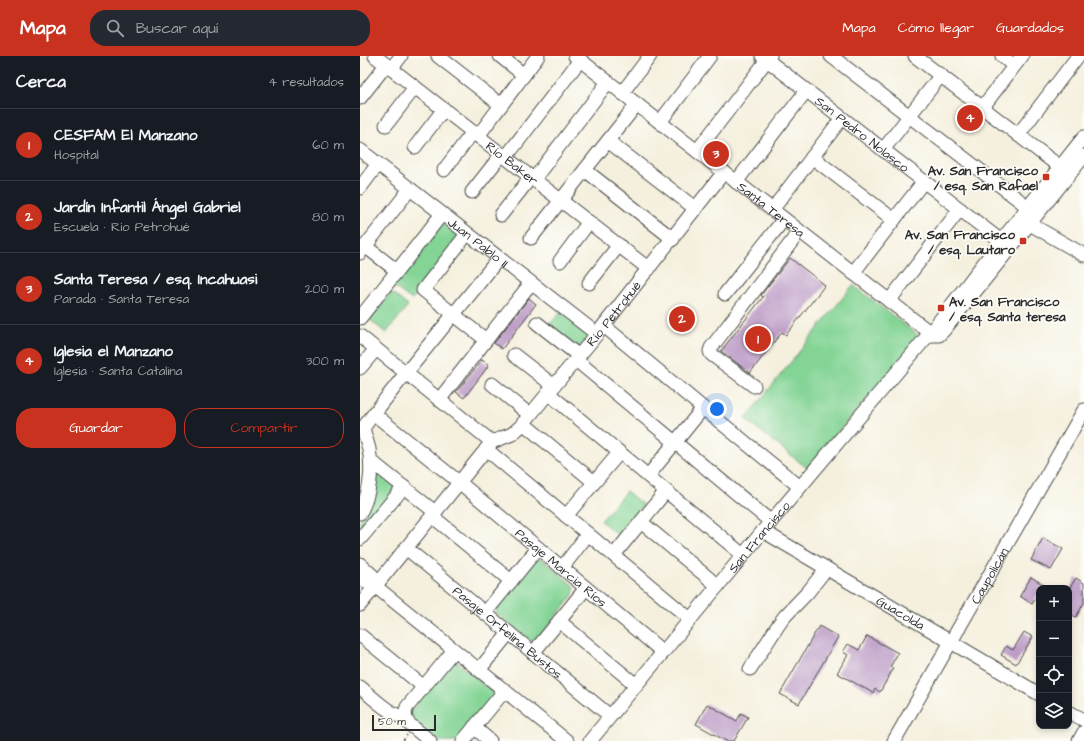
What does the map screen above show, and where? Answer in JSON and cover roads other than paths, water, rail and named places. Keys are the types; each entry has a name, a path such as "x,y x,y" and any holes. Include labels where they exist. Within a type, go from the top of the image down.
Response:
{"street":[{"name":"Río Baker","path":"375,56 649,269"},
{"path":"360,98 401,56"},
{"path":"438,56 501,105"},
{"path":"500,56 524,75"},
{"path":"444,170 501,105 538,56"},
{"path":"622,93 650,56"},
{"path":"660,122 710,56"},
{"path":"831,56 1028,207"},
{"path":"915,56 1060,167"},
{"path":"982,108 1018,61 1002,56"},
{"path":"1018,135 1078,56"},
{"path":"697,152 766,57"},
{"name":"San Pedro Nolasco","path":"766,57 806,91 1001,241"},
{"path":"472,192 504,156 583,59"},
{"name":"Santa Teresa","path":"583,59 608,82 930,333"},
{"path":"883,150 941,76"},
{"path":"501,215 608,82"},
{"path":"386,125 416,87"},
{"path":"736,182 806,91"},
{"path":"531,238 637,104"},
{"path":"415,147 444,109"},
{"path":"772,210 842,118"},
{"path":"1024,221 1028,207 1084,137"},
{"path":"608,141 696,209"},
{"name":"Juan Pablo II","path":"360,150 531,283 600,330 703,408 800,487"},
{"path":"930,333 939,335 944,330 1024,221 1084,156"},
{"path":"812,157 894,220"},
{"path":"360,188 378,164"},
{"path":"585,170 673,239"},
{"name":"Río Petrohué","path":"489,446 512,434 551,390 673,239 724,172"},
{"path":"853,273 924,181"},
{"path":"397,271 363,250 410,189"},
{"path":"889,301 960,209"},
{"path":"360,318 442,214"},
{"path":"725,294 784,219"},
{"path":"1024,221 1084,255"},
{"name":"San Francisco","path":"590,741 743,555 930,333 1001,241 1024,221"},
{"path":"560,261 589,222"},
{"path":"754,386 711,354 710,351 793,240 798,230"},
{"path":"468,234 423,290 486,340"},
{"path":"589,283 619,245"},
{"path":"360,513 367,496 370,481 369,449 363,439 363,428 499,258"},
{"path":"438,400 531,283"},
{"name":"Guacolda","path":"537,323 675,442 767,527 826,569 1037,693"},
{"path":"360,336 438,400 566,516 690,619"},
{"path":"360,368 376,349"},
{"path":"514,355 619,453 743,555"},
{"path":"492,384 526,419 594,482"},
{"path":"648,476 703,408"},
{"name":"Caupolicán","path":"894,741 1084,410"},
{"name":"Pasaje Marcia Ríos","path":"374,414 459,482 663,652"},
{"path":"360,605 489,446"},
{"path":"566,516 619,453"},
{"path":"370,465 376,464 404,487 511,581"},
{"path":"360,539 404,487"},
{"path":"614,556 666,491"},
{"path":"641,522 718,586"},
{"path":"562,568 588,534"},
{"name":"Pasaje Orfelina Bustos","path":"406,548 610,716"},
{"path":"485,613 538,548"},
{"path":"360,564 373,576 375,586"},
{"path":"750,669 785,616 808,592 826,569"},
{"path":"360,579 375,586 568,741"},
{"path":"533,653 586,588"},
{"path":"559,621 636,685"},
{"path":"479,670 509,633"},
{"path":"360,635 424,687"},
{"path":"425,740 408,723 405,713 407,707 454,650"},
{"path":"360,687 389,711 406,719"},
{"path":"463,741 505,690"},
{"path":"1072,714 1084,720"},
{"path":"474,728 490,741"},
{"path":"1079,741 1084,732"}],"place":[{"name":"Iglesia el Manzano","path":"970,118"},
{"name":"Santa Teresa / esq. Incahuasi","path":"716,154"},
{"name":"Av. San Francisco / esq. San Rafael","path":"1046,177"},
{"name":"Av. San Francisco / esq. Lautaro","path":"1023,241"},
{"name":"Av. San Francisco / esq. Santa teresa","path":"941,308"},
{"name":"Jardín Infantil Ángel Gabriel","path":"682,319"},
{"name":"CESFAM El Manzano","path":"758,339"}]}
